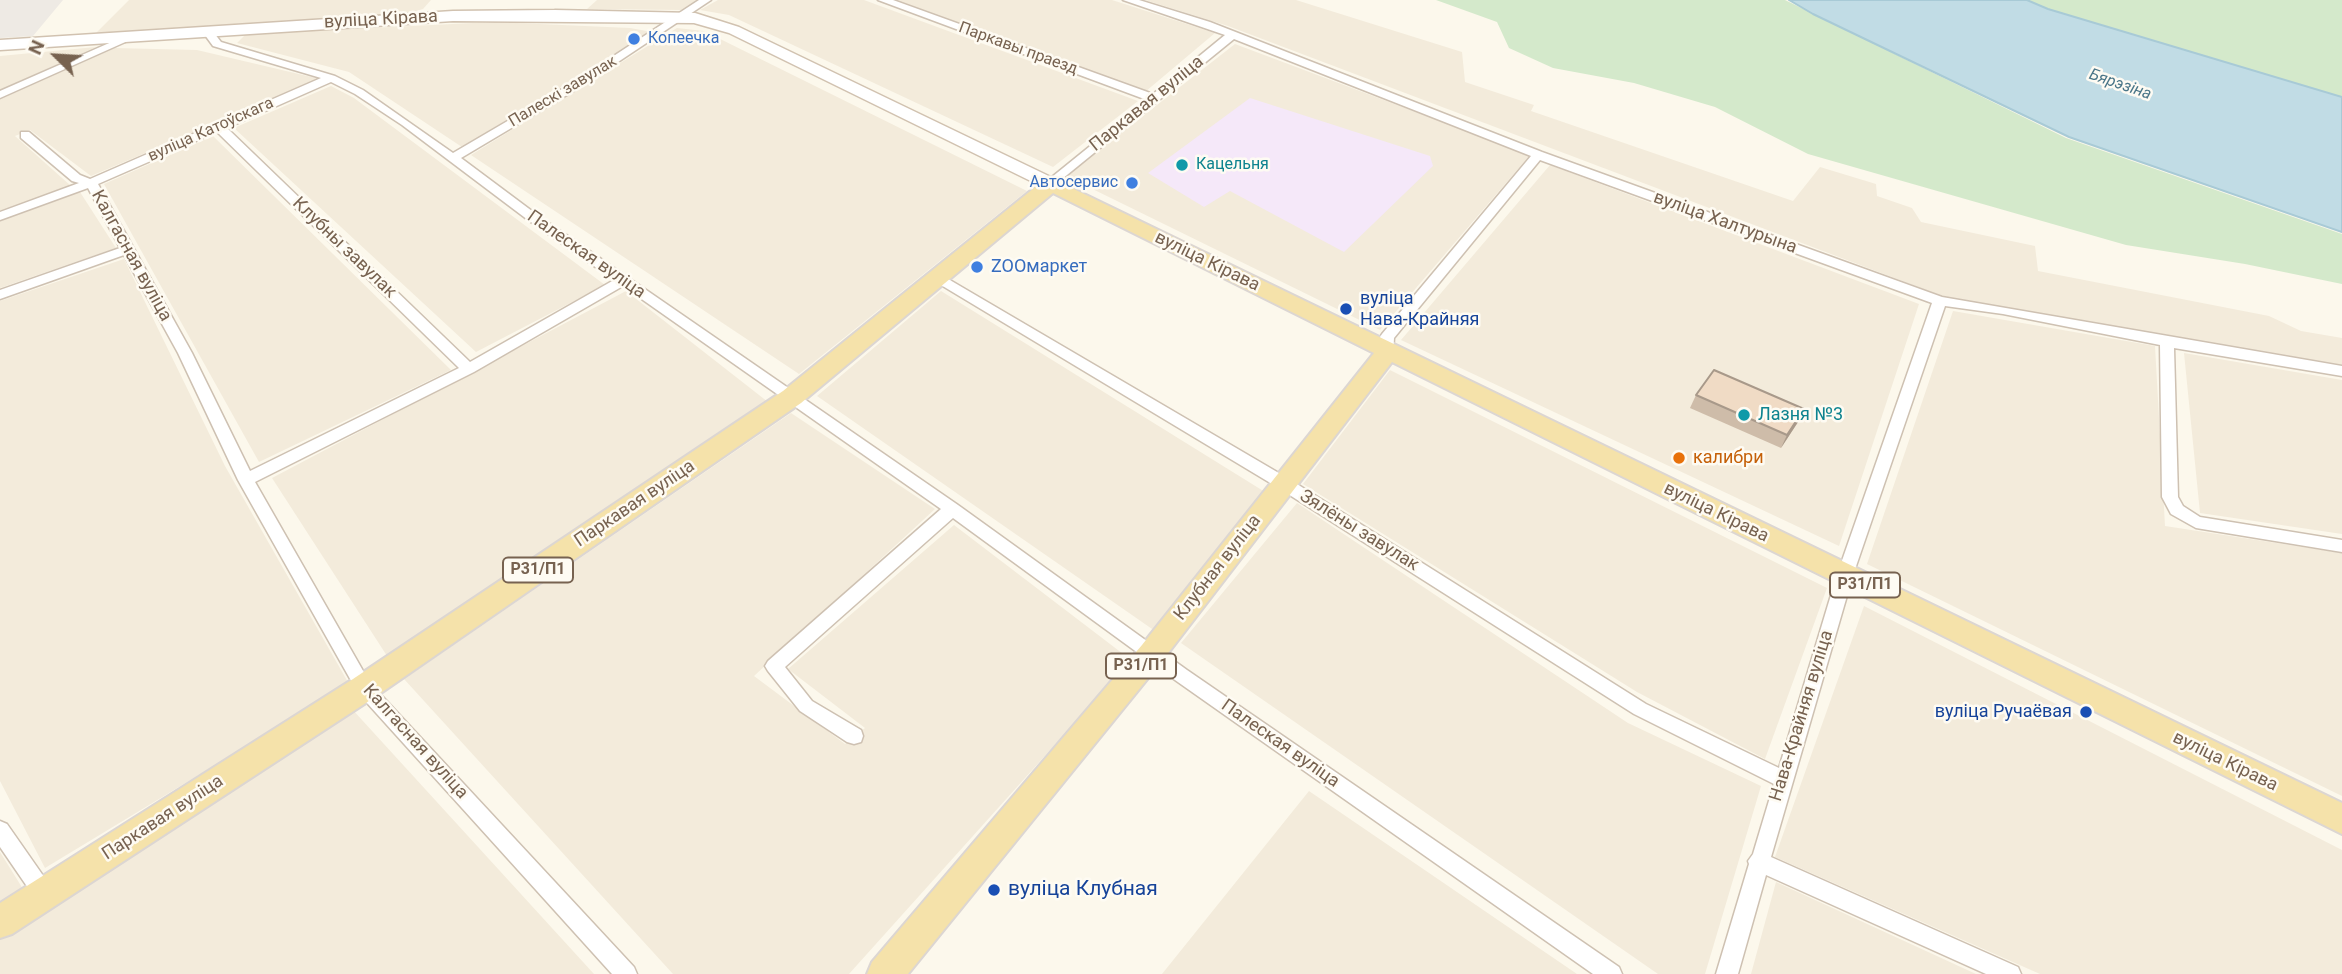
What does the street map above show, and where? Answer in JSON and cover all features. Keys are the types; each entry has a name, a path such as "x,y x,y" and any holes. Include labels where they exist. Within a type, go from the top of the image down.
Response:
{"main road":[{"name":"вуліца Кірава","path":"0,45 479,15 682,17 709,20 1051,184 2342,819"},
{"name":"Паркавая вуліца","path":"0,922 364,688 792,397 1051,184"},
{"name":"Клубная вуліца","path":"885,974 1152,653 1388,351"}],"street":[{"name":"Палескі завулак","path":"453,158 578,84 706,0"},
{"name":"Паркавы праезд","path":"883,0 1153,98"},
{"name":"вуліца Халтурына","path":"1128,0 1232,35 1538,155 1940,301 2342,371"},
{"name":"Палеская вуліца","path":"207,31 218,44 331,78 359,92 622,281 952,509 1152,653 1611,974"},
{"path":"0,95 136,35"},
{"name":"Паркавая вуліца","path":"1051,184 1232,35"},
{"name":"вуліца Катоўскага","path":"0,216 91,183 331,78"},
{"name":"Клубны завулак","path":"219,127 469,369"},
{"path":"25,135 76,178 91,183"},
{"name":"Клубная вуліца","path":"1388,351 1387,337 1538,155"},
{"name":"Калгасная вуліца","path":"91,183 185,352 246,480 364,688 626,974"},
{"path":"0,295 130,249"},
{"name":"Зялёны завулак","path":"938,279 1283,484 1640,709 1783,779"},
{"path":"246,480 469,369 622,281"},
{"name":"Нава-Крайняя вуліца","path":"1727,974 1758,861 1845,575 1940,301"},
{"path":"2167,342 2170,498 2177,510 2196,522 2342,546"},
{"path":"855,736 806,706 774,666 952,509"},
{"path":"0,830 44,894"},
{"path":"1758,861 2010,974"}],"shaded area":[{"path":"0,0 63,0 33,36 0,38"},
{"path":"129,0 431,0 423,9 409,13 96,33"},
{"path":"597,0 700,0 683,10 587,9"},
{"path":"718,0 864,0 1138,101 1053,167 729,15 700,10"},
{"path":"890,0 1112,0 1215,33 1145,92"},
{"path":"1145,0 1296,0 1462,52 1465,82 1534,105 1531,111 1793,201 1820,167 1876,184 1877,196 1912,208 1921,222 2035,246 2038,271 2269,316 2301,331 2342,338 2342,367 1942,296 1228,26"},
{"path":"494,22 630,28 652,32 462,147 349,72 237,43 246,34"},
{"path":"677,28 704,31 1027,191 799,374 471,155"},
{"path":"1235,44 1530,155 1380,330 1066,176"},
{"path":"96,47 0,90 0,56"},
{"path":"114,48 197,50 320,79 91,176 30,130 15,136 71,186 0,211 0,99"},
{"path":"331,86 354,98 605,285 476,352 234,128"},
{"path":"1250,98 1430,156 1433,166 1344,252 1230,191 1204,207 1148,173"},
{"path":"213,136 451,370 259,462 104,184"},
{"path":"1550,165 1919,304 1839,546 1401,340"},
{"path":"80,192 116,248 0,288 0,221"},
{"path":"124,259 225,466 349,684 45,868 0,781 0,301"},
{"path":"626,291 768,402 389,659 272,478"},
{"path":"941,291 1265,492 1155,631 817,396"},
{"path":"1953,311 2155,346 2165,526 2342,553 2342,796 1867,564"},
{"path":"2184,353 2342,380 2342,534 2200,513"},
{"path":"1390,370 1827,588 1765,759 1637,692 1303,484"},
{"path":"791,413 935,509 754,676 845,744 865,728 788,669 954,525 1131,660 849,974 673,974 404,679"},
{"path":"1297,503 1628,723 1761,786 1705,974 1658,974 1181,643"},
{"path":"1864,606 2342,850 2342,974 2040,974 1775,857"},
{"path":"352,709 594,974 0,974 0,940"},
{"path":"1309,791 1577,974 1162,974"},
{"path":"0,852 23,889 0,902"},
{"path":"1776,882 1976,974 1751,974"}],"green space":[{"path":"1436,0 1785,0 2066,138 2342,234 2342,284 2245,264 2126,245 1808,154 1715,107 1634,83 1553,68 1509,48 1497,22"},
{"path":"2025,0 2342,0 2342,98 2047,11"}],"water":[{"name":"Бярэзіна","path":"1789,0 2027,0 2048,9 2342,97 2342,232 2069,137"}],"building":[{"path":"1714,370 1804,409 1787,435 1696,395"}],"place":[{"name":"Копеечка","path":"634,39"},
{"name":"Кацельня","path":"1182,165"},
{"name":"Автосервис","path":"1132,183"},
{"name":"ZOOмаркет","path":"977,267"},
{"name":"вуліца Нава-Крайняя","path":"1346,309"},
{"name":"Лазня №3","path":"1744,415"},
{"name":"калибри","path":"1679,458"},
{"name":"вуліца Ручаёвая","path":"2086,712"},
{"name":"вуліца Клубная","path":"994,890"}]}
